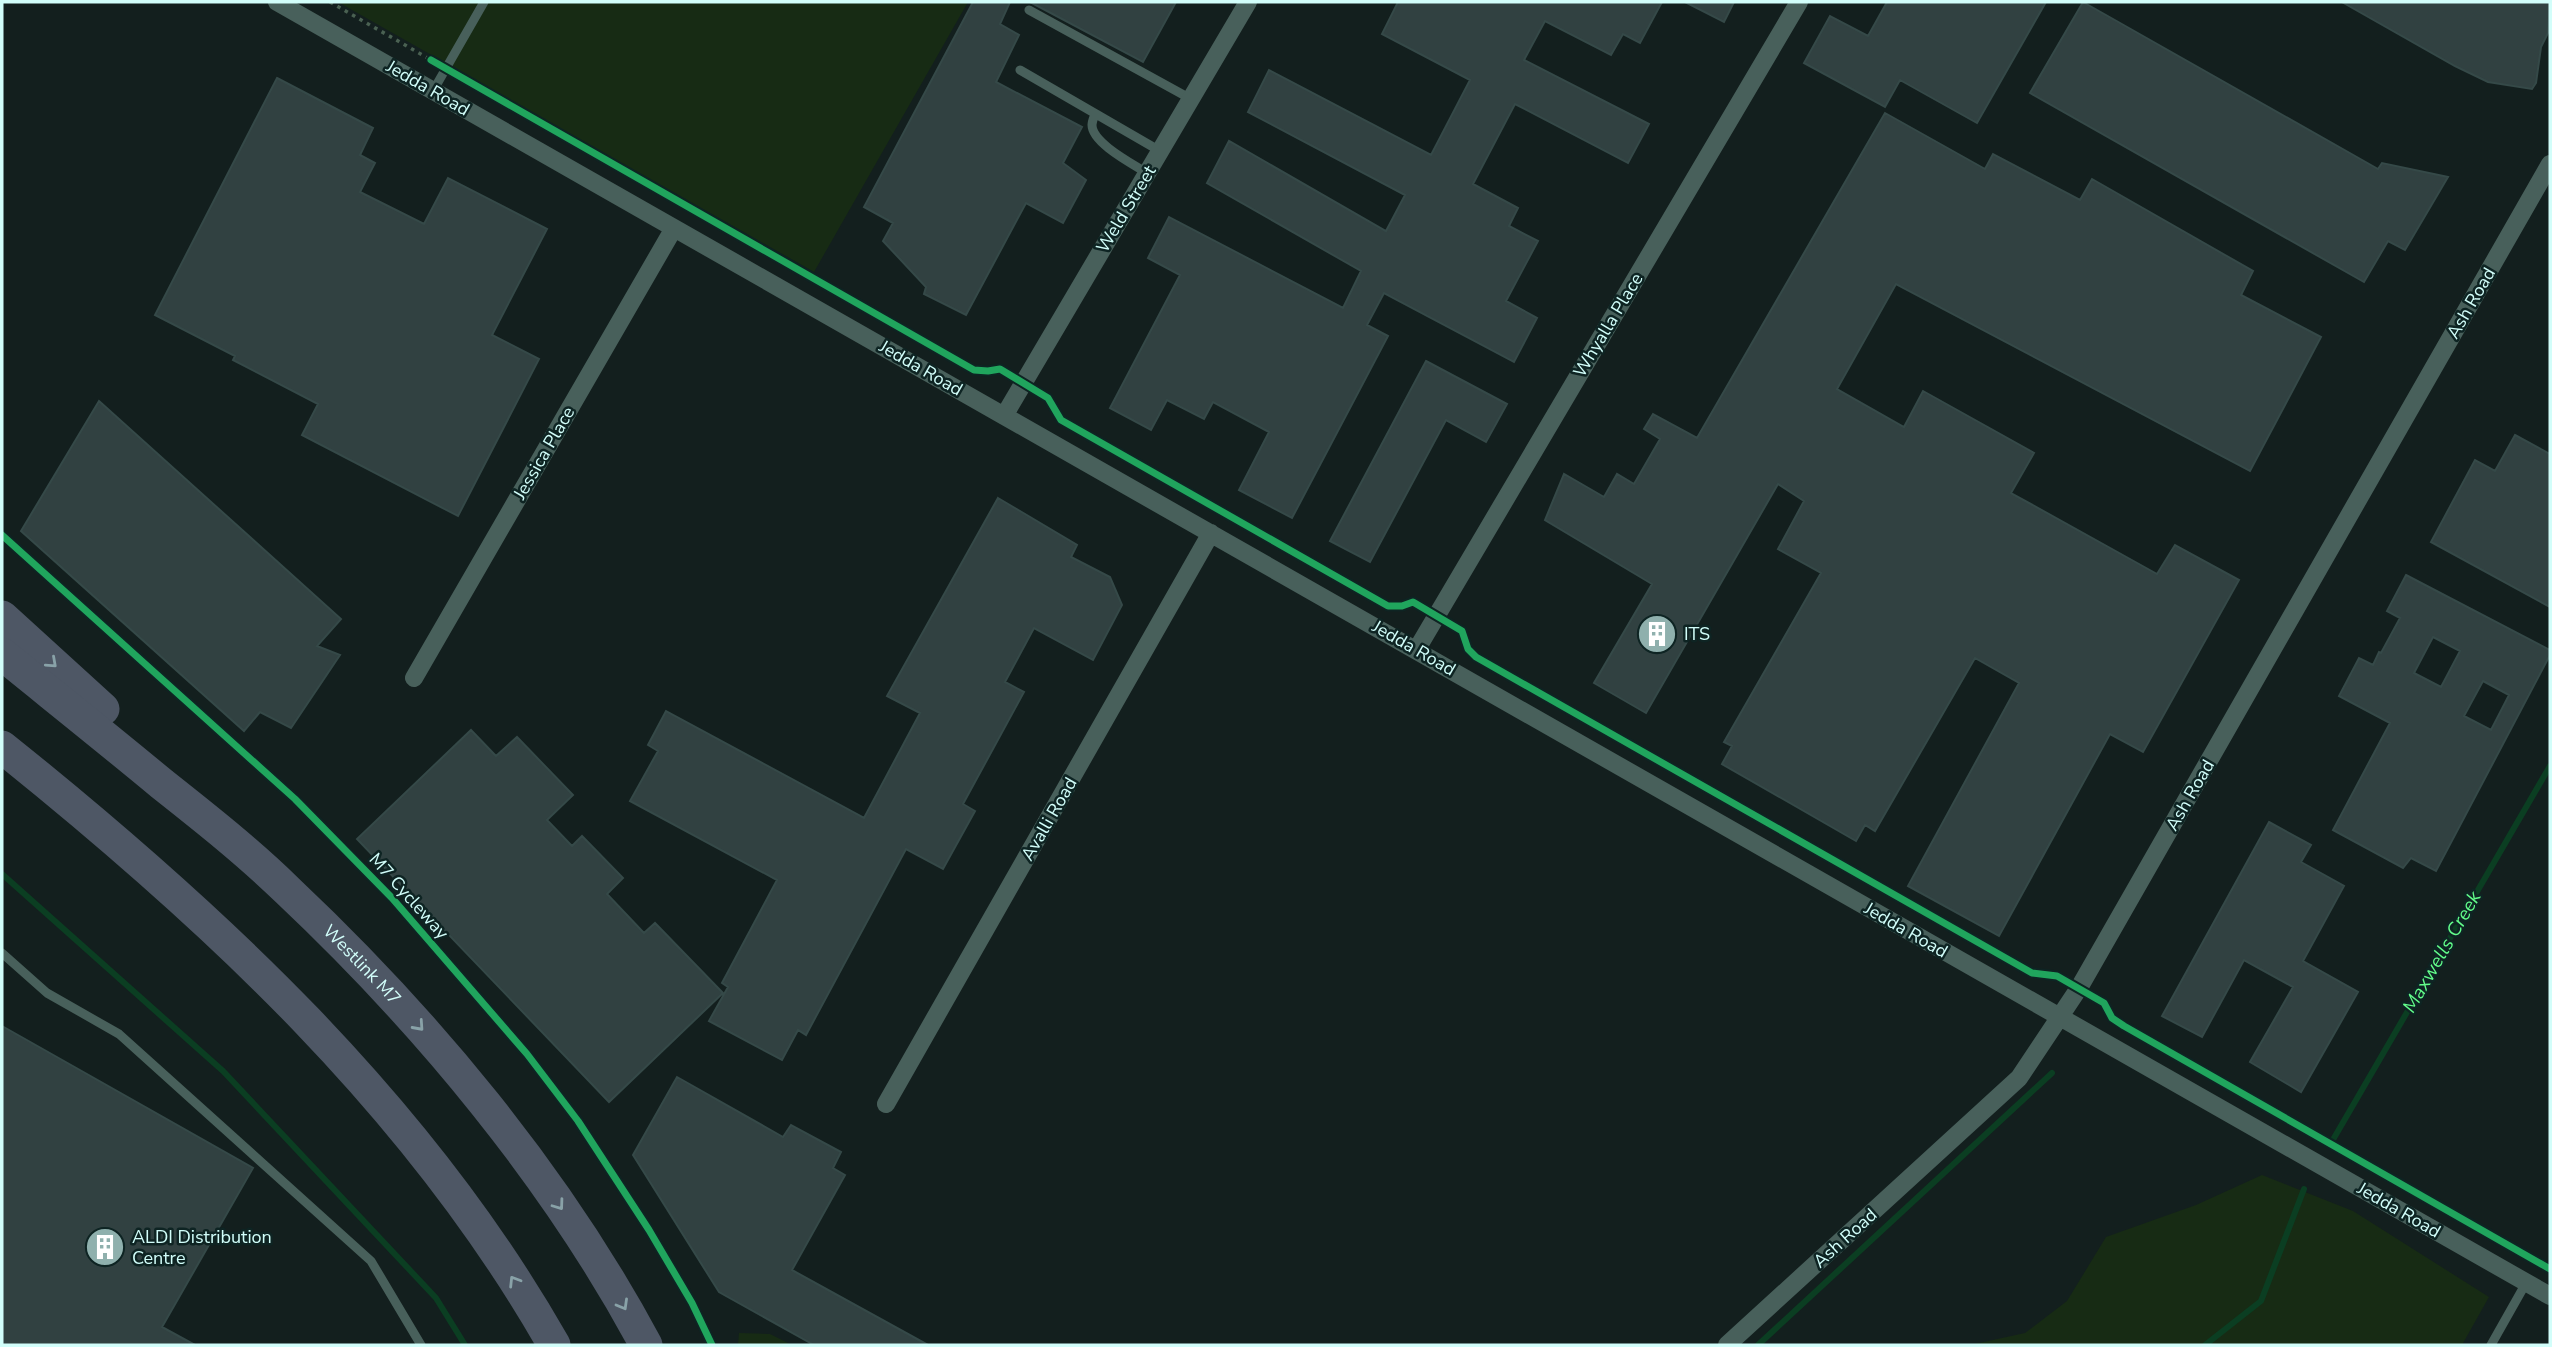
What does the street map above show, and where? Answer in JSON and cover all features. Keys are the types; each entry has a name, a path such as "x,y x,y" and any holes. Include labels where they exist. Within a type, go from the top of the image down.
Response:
{"highway":[{"path":"2,617 109,715 270,854 356,957"},
{"name":"Westlink M7","path":"2,654 214,826 286,888 356,957 440,1048 488,1108 602,1268 645,1344"},
{"path":"2,747 189,905 362,1077 429,1161 493,1248 552,1342"},
{"path":"2,765 148,891 276,1010 429,1161"}],"street":[{"name":"Jedda Road","path":"277,2 2550,1296"},
{"name":"Weld Street","path":"1004,416 1248,2"},
{"name":"Whyalla Place","path":"1417,649 1799,2"},
{"name":"Ash Road","path":"1727,1345 2020,1078 2060,1018 2550,164"},
{"name":"Jessica Place","path":"414,678 674,228"},
{"name":"Avalli Road","path":"886,1104 1211,533"}],"lane":[{"path":"433,91 484,2"},
{"path":"1029,10 1191,99"},
{"path":"1020,70 1160,151"},
{"path":"1095,114 1092,125 1095,135 1105,146 1147,173"},
{"path":"2,953 47,993 119,1034 371,1261 421,1345"},
{"path":"2491,1345 2526,1283"}],"path":[{"path":"330,2 446,68"}],"green space":[{"path":"338,2 968,2 814,272"},
{"path":"2262,1175 2353,1211 2489,1297 2462,1345 1970,1345 2025,1333 2067,1301 2106,1237 2196,1205"},
{"path":"739,1333 770,1334 792,1345 738,1345"}],"building":[{"path":"973,2 1010,2 1000,24 1019,35 996,82 1082,127 1063,163 1086,180 1063,223 1026,203 966,315 924,294 926,287 883,241 893,223 864,207"},
{"path":"1030,2 1176,2 1143,62"},
{"path":"1398,2 1662,2 1640,43 1623,34 1611,55 1545,21 1524,60 1649,124 1628,163 1515,104 1473,184 1518,208 1509,226 1538,241 1506,301 1537,318 1514,362 1384,293 1367,325 1388,336 1292,518 1239,490 1269,432 1213,402 1204,419 1167,400 1151,430 1110,408 1180,275 1148,258 1169,217 1343,308 1361,271 1207,183 1229,141 1386,231 1405,195 1248,112 1269,70 1431,155 1470,80 1382,34"},
{"path":"1685,2 1734,2 1724,22"},
{"path":"1887,2 2046,2 1977,123 1900,80 1885,107 1804,63 1830,16 1868,36"},
{"path":"2083,2 2378,169 2382,163 2448,177 2405,250 2388,241 2364,282 2030,93"},
{"path":"2342,2 2550,2 2548,33 2541,47 2536,83 2532,89 2488,82"},
{"path":"277,78 373,128 360,155 375,163 360,192 424,224 448,178 547,229 492,335 539,359 458,516 302,435 318,404 233,360 235,356 155,315"},
{"path":"1885,113 1985,169 1993,154 2080,200 2092,179 2253,271 2241,295 2321,337 2250,471 1896,284 1837,389 1904,427 1923,391 2034,453 2011,493 2157,574 2175,545 2239,580 2143,752 2110,734 1999,936 1908,886 2019,683 1975,658 1875,831 1865,825 1856,841 1722,764 1732,746 1724,742 1821,573 1778,549 1804,501 1778,484 1646,713 1594,683 1652,584 1545,520 1564,474 1604,497 1617,474 1634,484 1660,439 1644,429 1653,414 1697,438"},
{"path":"1426,361 1507,404 1486,442 1446,420 1370,562 1330,541"},
{"path":"99,401 341,619 317,646 340,655 291,728 260,712 244,731 21,531"},
{"path":"2515,435 2550,454 2550,607 2431,542 2475,460 2495,471"},
{"path":"998,498 1077,545 1071,557 1110,577 1122,605 1093,660 1034,628 1005,682 1024,692 963,804 975,811 943,869 906,849 806,1035 798,1030 782,1060 709,1021 728,987 722,983 777,880 630,801 658,751 648,745 666,711 864,818 920,713 887,696"},
{"path":"2406,575 2550,650 2550,655 2436,871 2411,858 2403,868 2333,830 2390,723 2339,696 2359,658 2373,665 2379,652 2381,653 2400,618 2387,611","holes":["2433,637 2460,651 2441,687 2414,673","2483,681 2509,695 2491,730 2464,716"]},
{"path":"471,730 496,756 517,737 573,795 547,820 572,846 582,836 623,878 607,894 644,933 655,923 723,993 609,1102 357,839"},
{"path":"2269,822 2311,845 2301,862 2344,886 2303,961 2358,992 2301,1092 2250,1062 2293,987 2244,960 2202,1037 2162,1016"},
{"name":"ALDI Distribution Centre","path":"2,1026 253,1168 162,1327 195,1345 2,1345"},
{"path":"677,1077 783,1137 791,1125 841,1152 833,1168 845,1175 792,1270 928,1345 814,1345 719,1292 633,1155"}],"waterway":[{"name":"Maxwells Creek","path":"2334,1138 2550,766"},
{"path":"2,874 223,1071 436,1298 465,1345"},
{"path":"1758,1345 2052,1073"},
{"name":"Maxwells Creek","path":"2205,1345 2261,1301 2304,1189"}],"cycle path":[{"path":"431,60 974,370 1000,369 1048,398 1061,420 1388,606 1402,606 1413,602 1462,631 1468,649 1476,657 2032,973 2057,976 2104,1003 2112,1018 2124,1026 2550,1269"},
{"name":"M7 Cycleway","path":"2,535 295,799 392,898 527,1054 578,1121 649,1230 692,1303 712,1345"}],"place":[{"name":"ITS","path":"1657,634"},
{"name":"ALDI Distribution Centre","path":"105,1247"}]}
